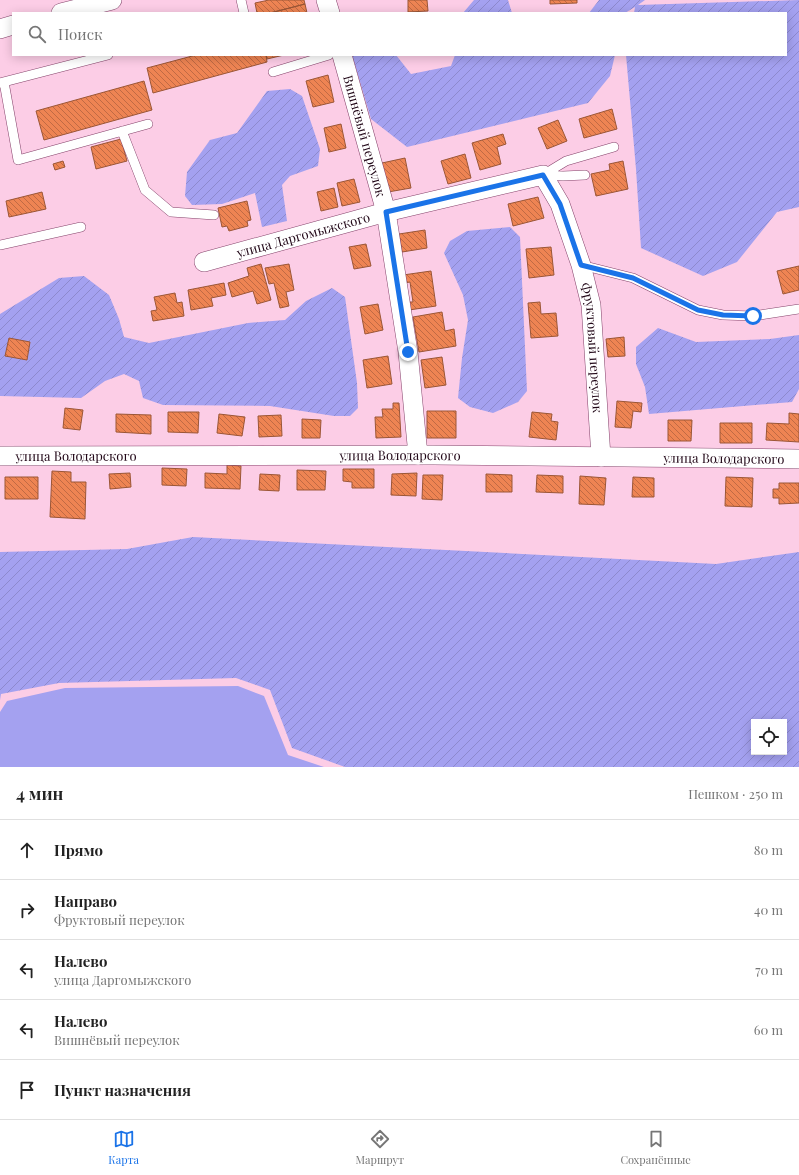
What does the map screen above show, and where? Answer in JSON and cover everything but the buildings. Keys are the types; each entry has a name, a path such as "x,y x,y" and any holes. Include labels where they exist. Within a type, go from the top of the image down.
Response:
{"street":[{"path":"326,0 330,12"},
{"path":"66,12 103,4"},
{"path":"0,29 12,25"},
{"name":"Вишнёвый переулок","path":"342,56 386,212 408,352 418,455"},
{"name":"улица Даргомыжского","path":"204,262 386,212 543,175"},
{"name":"Фруктовый переулок","path":"543,175 560,204 581,265 591,305 601,457"},
{"name":"улица Володарского","path":"0,456 418,455 799,459"}],"lane":[{"path":"241,0 244,12"},
{"path":"104,56 2,83 18,160 148,124"},
{"path":"273,72 326,56"},
{"path":"122,131 145,190 171,212 214,215"},
{"path":"543,175 566,161 614,147"},
{"path":"543,175 585,175"},
{"path":"0,245 81,227"},
{"path":"581,265 633,278 698,310 723,315 753,316 799,309"}],"shaded area":[{"path":"474,0 508,0 512,12 464,12"},
{"path":"599,0 645,0 638,5 799,0 799,207 777,212 737,262 703,276 641,248 626,56 787,56 787,12 634,12 635,7 627,12 590,12"},
{"path":"352,56 397,56 411,74 451,66 455,56 615,56 610,76 588,103 407,147 371,119"},
{"path":"290,89 302,96 320,149 318,166 290,176 282,185 287,221 262,227 255,193 222,204 192,205 185,196 187,172 210,140 237,133 267,91"},
{"path":"510,227 520,237 527,391 518,402 493,413 470,407 458,398 468,320 463,295 444,253 450,241 467,231"},
{"path":"84,276 109,295 119,319 124,337 149,343 248,323 285,320 306,301 332,288 345,297 357,383 358,408 350,416 334,416 270,406 163,405 143,398 139,381 124,374 105,381 81,398 0,396 0,314 59,278"},
{"path":"658,328 696,342 770,339 799,335 799,389 792,402 649,414 645,387 636,364 636,347"},
{"path":"193,537 716,564 799,552 799,767 345,767 292,748 270,690 236,678 59,683 1,694 0,700 0,552 127,549"},
{"path":"238,686 264,696 288,755 324,767 0,767 0,712 7,701 65,688"}],"route":[{"path":"408,352 386,212 543,175 560,204 581,265 633,278 698,310 723,315 753,316"}]}
